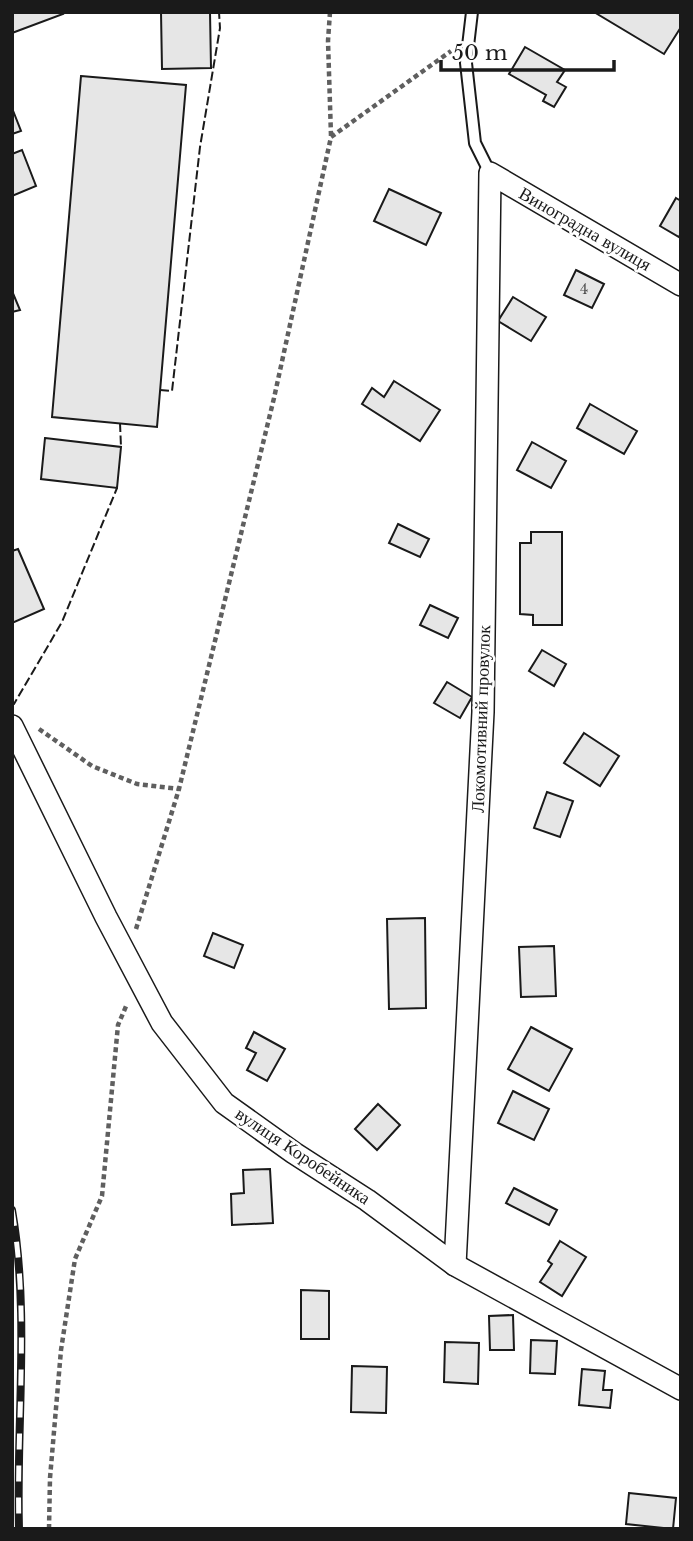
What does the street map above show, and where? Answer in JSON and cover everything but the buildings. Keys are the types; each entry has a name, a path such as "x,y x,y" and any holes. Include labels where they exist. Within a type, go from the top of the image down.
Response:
{"street":[{"name":"Виноградна вулиця","path":"490,173 681,285"},
{"name":"Локомотивний провулок","path":"455,1265 483,712 490,173"},
{"name":"вулиця Коробейника","path":"12,726 162,1023 224,1102 294,1153 368,1200 455,1265 681,1390"}],"lane":[{"path":"472,12 467,63 475,143 490,173"}],"path":[{"path":"127,957 179,789 274,398 331,137 328,41 330,12"},
{"path":"331,137 469,38"},
{"path":"35,727 92,766 137,784 179,789"},
{"path":"50,1529 50,1478 61,1350 75,1259 102,1196 118,1025 139,976"}],"railway":[{"path":"12,1210 21,1329 19,1529"}],"fence":[{"path":"160,390 172,391 200,147 220,28 219,12"},
{"path":"120,423 121,447"},
{"path":"12,701 14,704 62,622 117,488"}]}
